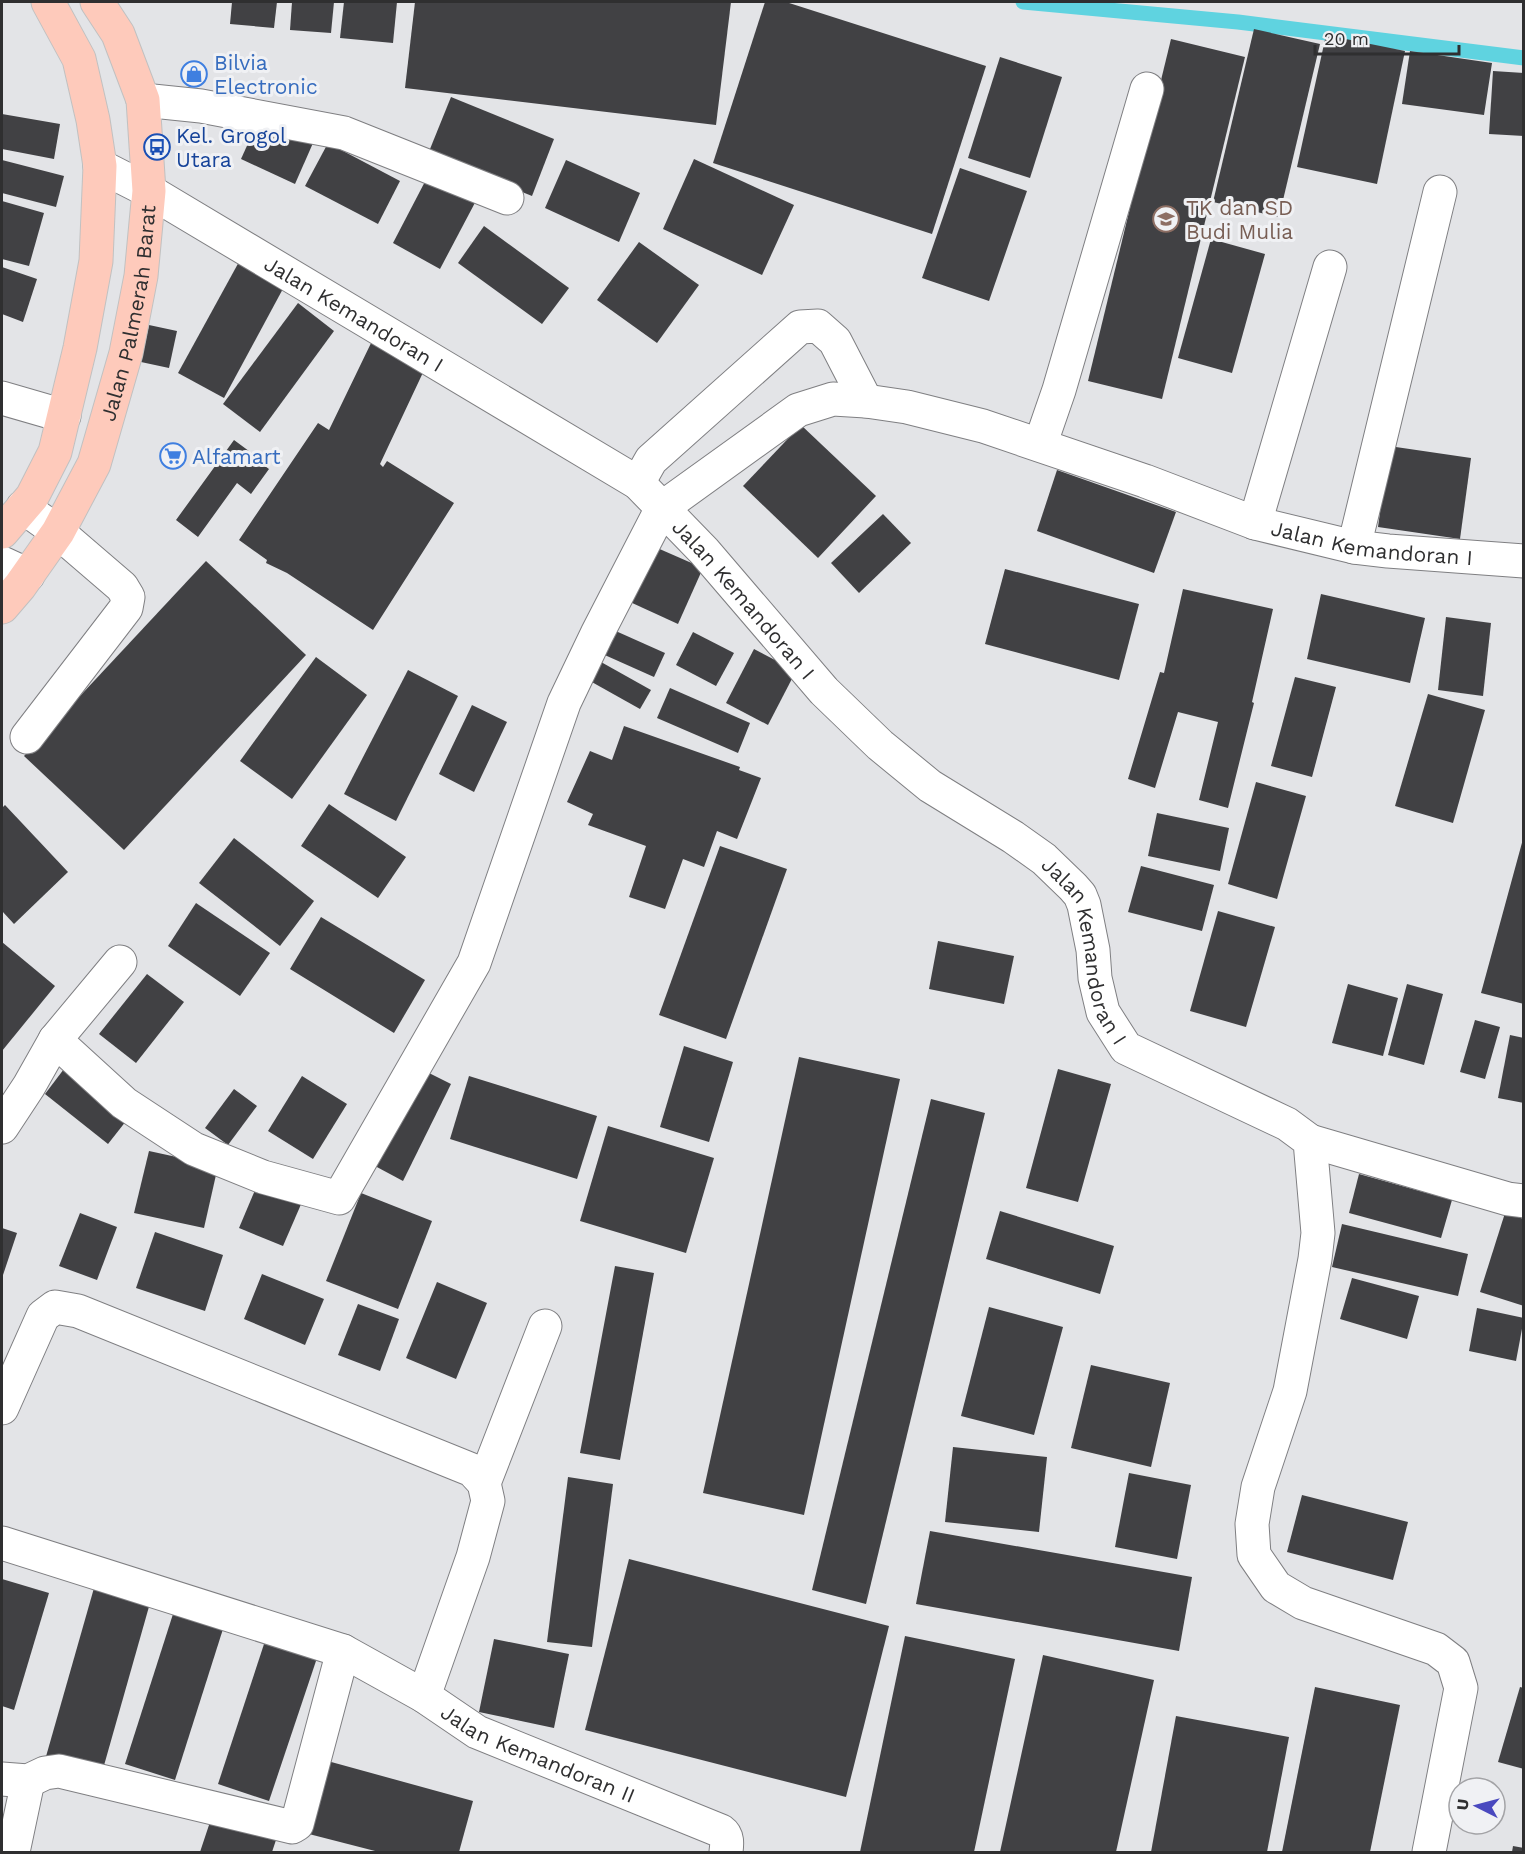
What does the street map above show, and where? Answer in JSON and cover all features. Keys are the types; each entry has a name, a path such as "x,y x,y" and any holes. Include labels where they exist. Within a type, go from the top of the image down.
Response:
{"main road":[{"name":"Jalan Palmerah Barat","path":"2,532 32,497 55,452 80,348 96,261 100,166 93,120 79,59 48,2"},
{"name":"Jalan Palmerah Barat","path":"2,607 15,569 58,532 94,464 126,353 141,276 149,191 143,100 118,34 98,2"}],"street":[{"path":"1040,446 1059,390 1147,89"},
{"path":"143,100 201,106 344,134 507,198"},
{"name":"Jalan Kemandoran I","path":"100,166 149,191 638,483 704,551 824,691 880,745 930,786 1013,837 1044,860 1080,895 1094,950 1095,978 1103,1012 1126,1048 1287,1124 1310,1141 1508,1199 1524,1200"},
{"path":"1354,547 1440,192"},
{"path":"1255,523 1330,267"},
{"path":"638,483 651,460 800,327 818,326 836,341 866,401"},
{"path":"2,399 64,416"},
{"name":"Jalan Kemandoran I","path":"662,508 798,410 832,399 866,401 907,407 961,420 1145,481 1255,523 1354,547 1524,561"},
{"path":"23,507 58,532 122,587 129,597 126,608 27,737"},
{"path":"55,1040 124,1103 194,1149 263,1177 339,1198 474,963 564,703 662,508"},
{"path":"2,1127 55,1040 120,962"},
{"path":"1310,1141 1318,1233 1315,1259 1290,1391 1258,1487 1252,1524 1254,1555 1276,1587 1303,1603 1436,1649 1453,1662 1461,1688 1429,1852"},
{"path":"2,1408 43,1316 55,1307 78,1311 472,1470 484,1483 488,1501 473,1557 424,1696"},
{"path":"484,1483 545,1326"},
{"name":"Jalan Kemandoran II","path":"2,1543 343,1651 424,1696 477,1732 721,1831 725,1834 726,1852"},
{"path":"13,1852 15,1780 59,1771 282,1826 291,1827 297,1824 343,1651"}],"building":[{"path":"232,2 277,2 274,28 230,24"},
{"path":"292,2 334,2 331,33 290,30"},
{"path":"344,2 397,2 393,43 340,38"},
{"path":"415,2 731,2 716,125 405,88"},
{"path":"765,2 786,2 986,66 932,234 713,163"},
{"path":"1254,29 1320,44 1279,217 1213,202"},
{"path":"1326,35 1405,51 1377,184 1297,167"},
{"name":"TK dan SD Budi Mulia","path":"1171,39 1245,57 1162,399 1088,381"},
{"path":"1410,51 1492,63 1484,115 1402,104"},
{"path":"1000,57 1062,77 1030,178 968,158"},
{"path":"1493,71 1524,73 1524,136 1489,134"},
{"path":"451,97 554,139 532,196 428,154"},
{"path":"2,114 60,124 54,159 2,149"},
{"path":"259,119 313,143 295,184 241,159"},
{"path":"328,143 400,181 378,224 305,186"},
{"path":"694,159 794,205 762,275 663,229"},
{"path":"2,160 64,176 56,207 2,193"},
{"path":"566,160 640,193 619,242 545,208"},
{"path":"960,168 1027,191 989,301 922,278"},
{"path":"430,172 478,197 440,269 393,243"},
{"path":"2,201 44,213 29,266 2,259"},
{"path":"484,226 569,288 542,324 458,263"},
{"path":"1211,239 1265,254 1232,373 1178,358"},
{"path":"639,242 699,285 657,343 597,300"},
{"path":"240,260 285,285 224,398 178,373"},
{"path":"2,267 37,279 23,322 2,314"},
{"path":"298,303 334,331 260,432 223,404"},
{"path":"149,325 177,331 169,368 141,362"},
{"path":"373,339 427,364 380,464 383,467 387,461 454,503 373,630 287,573 266,563 267,560 239,540 318,423 329,430"},
{"path":"801,425 876,496 818,558 743,486"},
{"path":"234,440 269,469 251,494 237,483 198,537 176,520"},
{"path":"1389,446 1471,458 1460,539 1378,527"},
{"path":"1057,470 1176,512 1154,573 1037,531"},
{"path":"883,514 911,543 859,593 831,563"},
{"path":"655,547 703,568 678,624 630,602"},
{"path":"206,561 306,655 124,850 24,756"},
{"path":"1005,569 1139,604 1119,680 985,644"},
{"path":"1183,589 1273,609 1252,702 1254,703 1228,808 1199,800 1218,722 1178,712 1155,788 1128,779 1160,672 1164,673"},
{"path":"1321,594 1425,618 1410,683 1307,659"},
{"path":"1446,617 1491,623 1483,696 1438,690"},
{"path":"609,628 665,653 654,677 598,652"},
{"path":"693,632 734,653 716,686 676,665"},
{"path":"754,649 796,671 768,725 726,703"},
{"path":"316,657 367,695 292,799 240,761"},
{"path":"601,662 651,690 640,709 590,681"},
{"path":"408,670 458,696 396,821 344,794"},
{"path":"1295,677 1336,687 1312,777 1271,766"},
{"path":"670,688 750,723 738,753 657,718"},
{"path":"1428,694 1485,710 1453,823 1395,806"},
{"path":"472,705 507,722 474,792 439,774"},
{"path":"624,726 740,767 739,770 761,778 737,839 717,831 704,867 683,859 665,909 629,897 646,846 588,825 593,814 567,802 590,751 612,760"},
{"path":"1256,782 1306,796 1277,899 1228,884"},
{"path":"329,804 406,857 378,898 301,846"},
{"path":"5,805 68,872 14,924 2,911 2,808"},
{"path":"1157,813 1229,828 1220,871 1148,856"},
{"path":"234,838 314,901 280,946 199,883"},
{"path":"1524,839 1524,1004 1481,993"},
{"path":"720,846 787,869 726,1039 659,1015"},
{"path":"1141,866 1214,885 1202,931 1128,912"},
{"path":"196,903 270,953 240,996 168,946"},
{"path":"1218,911 1275,927 1246,1027 1190,1011"},
{"path":"321,917 425,980 394,1033 290,969"},
{"path":"938,941 1014,956 1004,1004 929,989"},
{"path":"2,942 55,986 2,1051"},
{"path":"147,974 184,1002 136,1063 99,1034"},
{"path":"1348,984 1398,998 1383,1056 1332,1043"},
{"path":"1407,984 1443,994 1424,1065 1388,1055"},
{"path":"1475,1020 1500,1027 1485,1079 1460,1072"},
{"path":"1510,1035 1524,1038 1524,1103 1498,1098"},
{"path":"684,1046 733,1062 709,1142 660,1127"},
{"path":"799,1057 900,1079 804,1515 703,1493"},
{"path":"67,1065 130,1116 108,1144 45,1094"},
{"path":"1058,1069 1111,1084 1078,1202 1026,1188"},
{"path":"423,1070 451,1084 403,1181 375,1166"},
{"path":"302,1076 347,1104 313,1159 268,1131"},
{"path":"469,1076 597,1116 577,1179 450,1139"},
{"path":"234,1089 257,1106 228,1145 205,1128"},
{"path":"931,1099 985,1113 866,1604 812,1590"},
{"path":"608,1126 714,1158 686,1253 580,1221"},
{"path":"149,1151 218,1166 204,1228 134,1213"},
{"path":"1359,1174 1452,1200 1441,1238 1349,1213"},
{"path":"258,1183 302,1202 283,1246 239,1228"},
{"path":"361,1193 432,1221 398,1309 326,1281"},
{"path":"1000,1211 1114,1246 1100,1294 986,1259"},
{"path":"80,1213 117,1227 97,1280 59,1266"},
{"path":"1505,1213 1524,1219 1524,1306 1480,1292"},
{"path":"1342,1224 1468,1254 1458,1296 1332,1267"},
{"path":"2,1228 17,1233 2,1278"},
{"path":"155,1232 223,1255 205,1311 136,1288"},
{"path":"615,1266 654,1273 620,1460 580,1453"},
{"path":"262,1274 324,1299 305,1345 244,1319"},
{"path":"1352,1278 1419,1296 1407,1339 1340,1319"},
{"path":"437,1282 487,1303 456,1379 406,1358"},
{"path":"358,1304 399,1319 380,1371 338,1355"},
{"path":"989,1307 1063,1327 1034,1435 961,1416"},
{"path":"1477,1308 1524,1318 1516,1361 1469,1351"},
{"path":"1091,1365 1170,1383 1151,1467 1071,1448"},
{"path":"953,1447 1047,1457 1039,1532 945,1522"},
{"path":"1129,1473 1191,1485 1177,1559 1115,1547"},
{"path":"568,1477 613,1484 592,1647 547,1642"},
{"path":"1302,1495 1408,1522 1393,1580 1287,1552"},
{"path":"930,1531 1192,1577 1179,1651 916,1604"},
{"path":"629,1559 889,1626 846,1797 585,1730"},
{"path":"2,1579 49,1593 14,1710 2,1706"},
{"path":"96,1581 152,1596 101,1776 45,1760"},
{"path":"173,1614 223,1629 175,1780 125,1764"},
{"path":"905,1636 1015,1659 974,1852 860,1852"},
{"path":"266,1638 318,1655 269,1801 218,1784"},
{"path":"494,1639 569,1654 554,1728 479,1712"},
{"path":"1043,1655 1154,1680 1116,1852 1000,1852"},
{"path":"1315,1687 1400,1705 1370,1852 1282,1852"},
{"path":"1520,1687 1524,1688 1524,1769 1498,1762"},
{"path":"1176,1716 1289,1737 1267,1852 1151,1852"},
{"path":"324,1760 473,1801 459,1852 379,1852 305,1833"},
{"path":"212,1816 277,1837 272,1852 200,1852"},
{"path":"1513,1846 1524,1848 1524,1852 1512,1852"}],"waterway":[{"path":"1023,2 1238,22 1524,58"}],"place":[{"name":"Bilvia Electronic","path":"194,74"},
{"name":"Kel. Grogol Utara","path":"157,147"},
{"name":"TK dan SD Budi Mulia","path":"1166,219"},
{"name":"Alfamart","path":"173,456"}]}
